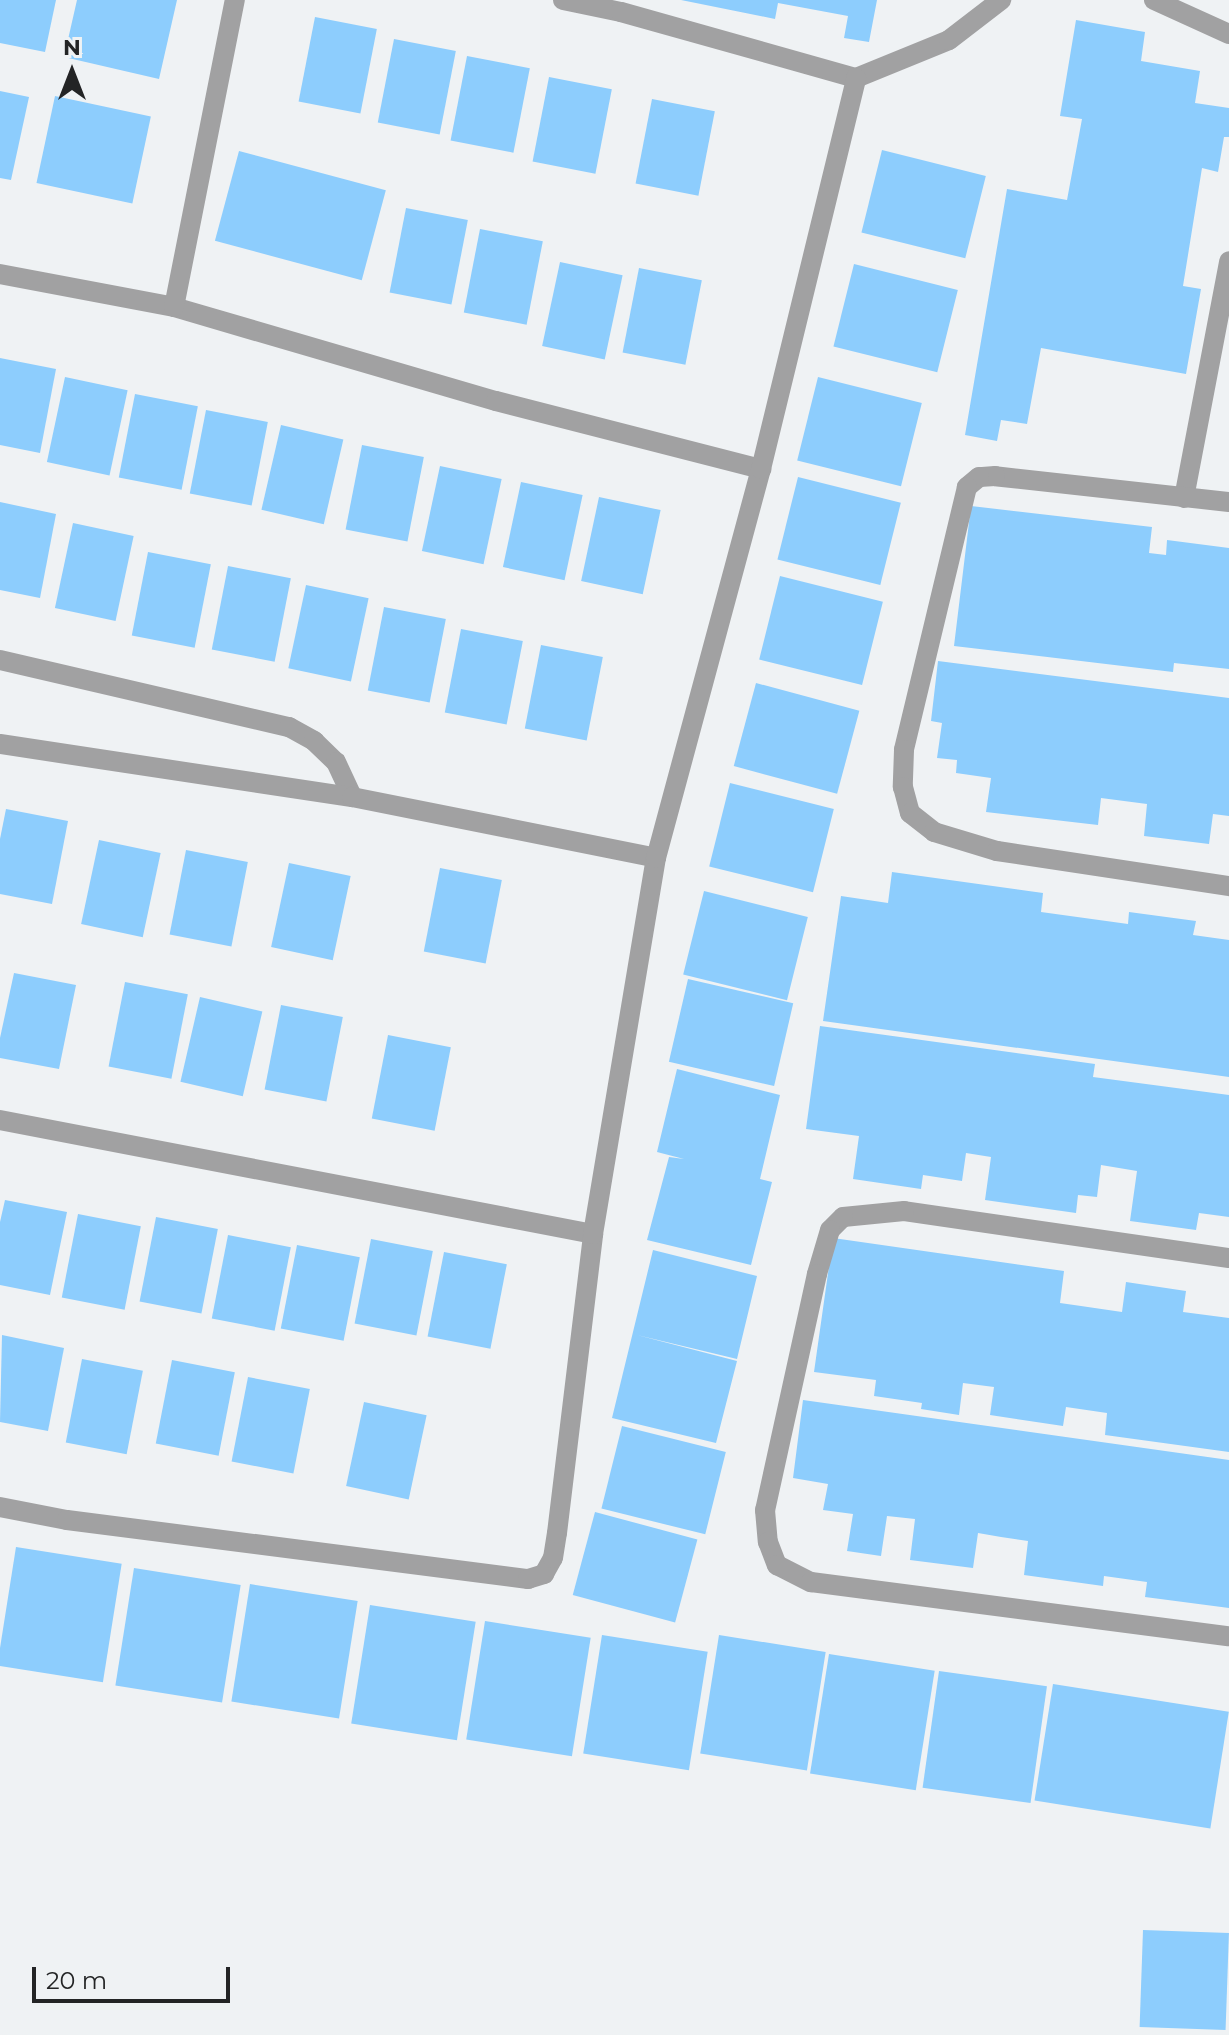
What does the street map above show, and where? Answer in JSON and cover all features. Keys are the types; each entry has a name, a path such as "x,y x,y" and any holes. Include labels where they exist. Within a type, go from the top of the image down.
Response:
{"street":[{"path":"174,307 235,0"},
{"path":"563,0 621,12 856,78 949,40 1001,0"},
{"path":"1154,0 1229,34"},
{"path":"0,1507 67,1520 528,1579 544,1574 553,1558 557,1533 593,1234 656,858 761,469 856,78"},
{"path":"1184,498 1229,261"},
{"path":"0,274 174,307 496,401 761,469"},
{"path":"1229,502 995,476 979,477 967,487 904,750 903,787 910,813 934,832 997,851 1229,886"},
{"path":"0,660 289,727 314,741 336,762 352,797"},
{"path":"0,744 352,797 656,858"},
{"path":"0,1120 593,1234"},
{"path":"1229,1258 904,1211 843,1217 830,1230 817,1274 765,1510 768,1542 777,1565 811,1582 1229,1636"}],"building":[{"path":"0,0 56,0 45,52 0,43"},
{"path":"77,0 177,0 159,79 64,57"},
{"path":"681,0 877,0 869,42 844,38 848,16 778,3 775,19"},
{"path":"315,17 377,29 360,113 299,101"},
{"path":"1076,20 1145,32 1141,61 1200,71 1195,103 1229,108 1229,137 1224,137 1218,172 1202,168 1183,286 1201,289 1186,374 1041,348 1027,424 1001,420 997,441 965,435 1007,189 1067,200 1082,119 1060,116"},
{"path":"394,39 456,51 440,134 378,122"},
{"path":"467,56 530,68 513,153 451,140"},
{"path":"549,77 612,89 595,174 533,161"},
{"path":"0,91 29,97 11,180 0,178"},
{"path":"55,96 151,116 132,203 36,183"},
{"path":"652,99 715,111 698,196 636,183"},
{"path":"882,150 986,176 965,258 861,232"},
{"path":"239,151 386,190 362,280 215,241"},
{"path":"406,208 468,220 451,304 390,292"},
{"path":"480,229 543,241 527,325 464,312"},
{"path":"560,262 623,275 605,359 542,346"},
{"path":"854,264 958,290 937,372 833,346"},
{"path":"639,268 702,280 685,365 623,352"},
{"path":"0,358 56,369 40,453 0,445"},
{"path":"65,377 128,390 110,475 47,462"},
{"path":"818,377 922,403 901,486 797,460"},
{"path":"135,394 198,406 182,490 119,477"},
{"path":"206,410 268,422 252,505 190,493"},
{"path":"281,425 343,439 324,524 261,510"},
{"path":"362,445 424,457 407,541 346,529"},
{"path":"440,466 502,479 484,564 422,551"},
{"path":"798,477 901,503 880,585 777,559"},
{"path":"521,482 583,495 565,580 503,567"},
{"path":"599,497 661,510 643,594 581,581"},
{"path":"0,502 56,514 40,598 0,590"},
{"path":"971,506 1152,527 1149,553 1166,555 1167,540 1229,548 1229,669 1174,663 1173,672 954,646"},
{"path":"73,523 134,536 116,621 55,608"},
{"path":"148,552 211,564 195,648 132,635"},
{"path":"228,566 291,578 275,662 212,649"},
{"path":"780,576 883,602 862,685 759,659"},
{"path":"306,585 369,598 351,681 288,668"},
{"path":"384,607 446,619 430,702 368,690"},
{"path":"461,629 523,641 507,724 445,712"},
{"path":"541,645 603,657 587,740 525,728"},
{"path":"938,661 1229,698 1229,816 1213,814 1209,844 1144,836 1147,804 1101,798 1098,825 986,812 991,778 956,773 957,760 937,758 942,723 931,721"},
{"path":"756,683 859,711 837,794 734,766"},
{"path":"730,783 834,809 813,892 709,866"},
{"path":"6,809 68,821 52,904 0,894 0,839"},
{"path":"99,840 161,853 143,937 81,924"},
{"path":"186,850 248,862 231,946 170,934"},
{"path":"289,863 351,876 333,960 271,947"},
{"path":"440,868 502,880 486,963 424,951"},
{"path":"892,872 1043,893 1041,912 1128,924 1129,912 1196,921 1193,935 1229,940 1229,1077 823,1021 841,896 888,903"},
{"path":"704,891 808,917 787,1000 683,974"},
{"path":"14,973 76,985 59,1069 0,1058 0,1038"},
{"path":"688,979 793,1003 774,1086 669,1062"},
{"path":"125,982 188,994 171,1079 109,1066"},
{"path":"200,997 262,1011 243,1096 180,1082"},
{"path":"281,1005 343,1017 326,1101 265,1089"},
{"path":"820,1026 1095,1064 1093,1077 1229,1095 1229,1217 1199,1213 1196,1230 1130,1221 1137,1171 1101,1165 1097,1197 1078,1195 1076,1213 985,1200 991,1157 966,1153 962,1181 923,1175 921,1189 853,1179 859,1136 806,1129"},
{"path":"388,1035 451,1047 435,1131 372,1118"},
{"path":"677,1069 780,1095 760,1179 772,1182 751,1265 647,1240 669,1157 684,1159 657,1152"},
{"path":"5,1200 67,1212 50,1295 0,1285 0,1222"},
{"path":"78,1214 141,1226 125,1310 62,1297"},
{"path":"156,1217 218,1229 201,1313 140,1301"},
{"path":"228,1235 291,1247 275,1331 212,1318"},
{"path":"833,1238 1064,1271 1060,1303 1122,1312 1126,1282 1186,1291 1183,1312 1229,1318 1229,1452 1105,1435 1107,1413 1066,1407 1063,1426 990,1415 994,1387 963,1383 959,1415 921,1409 922,1403 874,1396 876,1380 814,1372"},
{"path":"371,1239 433,1251 416,1335 355,1323"},
{"path":"297,1245 360,1257 344,1341 281,1328"},
{"path":"653,1250 757,1276 737,1359 637,1335 737,1361 716,1443 612,1418"},
{"path":"444,1252 507,1264 490,1349 428,1336"},
{"path":"2,1335 64,1348 48,1431 0,1422"},
{"path":"82,1359 143,1371 127,1454 66,1442"},
{"path":"172,1360 235,1372 219,1456 156,1443"},
{"path":"248,1377 310,1389 293,1473 232,1461"},
{"path":"803,1400 1229,1460 1229,1608 1145,1597 1147,1582 1104,1576 1103,1586 1024,1575 1028,1541 978,1533 973,1568 910,1560 915,1519 887,1516 881,1556 847,1551 853,1514 823,1510 828,1484 793,1478"},
{"path":"364,1402 427,1415 409,1499 346,1486"},
{"path":"622,1426 726,1452 705,1534 601,1508"},
{"path":"595,1512 697,1539 675,1623 573,1595"},
{"path":"16,1547 122,1564 103,1682 0,1666"},
{"path":"134,1568 241,1585 222,1702 115,1686"},
{"path":"250,1584 358,1601 339,1719 231,1702"},
{"path":"370,1605 476,1622 457,1740 351,1724"},
{"path":"485,1621 591,1638 572,1756 466,1740"},
{"path":"602,1635 708,1652 689,1770 583,1754"},
{"path":"719,1635 826,1652 807,1770 700,1754"},
{"path":"829,1654 935,1671 916,1790 810,1774"},
{"path":"939,1671 1047,1686 1031,1803 923,1788"},
{"path":"1053,1684 1229,1712 1210,1828 1035,1801"},
{"path":"1143,1930 1229,1933 1226,2030 1140,2027"}]}
